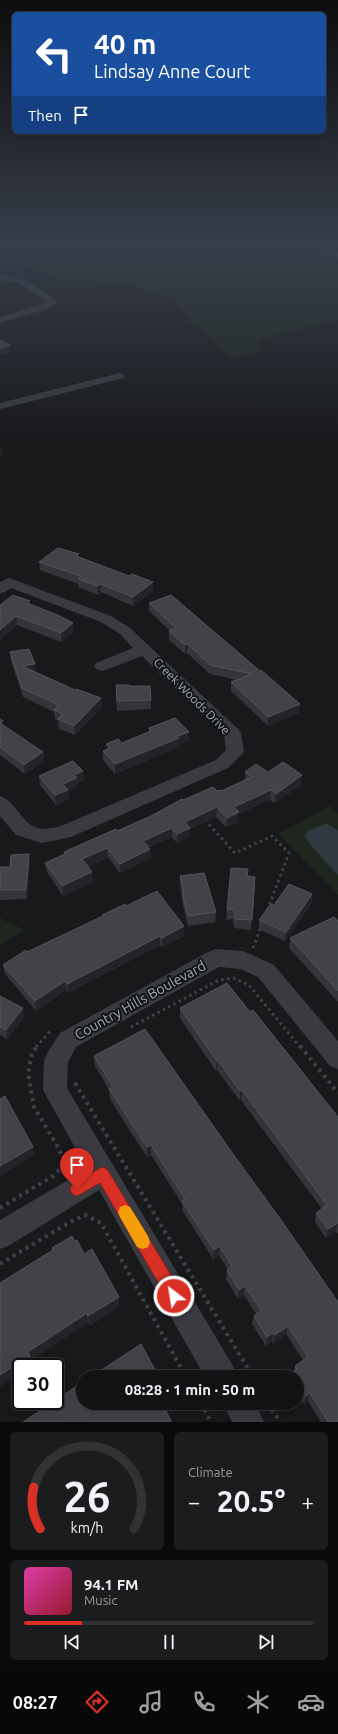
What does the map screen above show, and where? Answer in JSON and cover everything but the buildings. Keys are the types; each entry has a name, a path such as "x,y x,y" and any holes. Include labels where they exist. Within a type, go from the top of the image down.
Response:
{"street":[{"path":"6,312 12,316"},
{"path":"0,320 24,312"},
{"path":"0,406 120,376"},
{"name":"Creek Woods Drive","path":"0,803 23,830 42,836 64,832 222,764 235,752 232,733 126,631 106,619 3,583"},
{"path":"102,666 144,649"},
{"name":"Country Hills Boulevard","path":"218,1370 102,1174 55,1090 56,1060 68,1040 216,958 243,960 266,971 338,1058"},
{"path":"0,1235 102,1174"},
{"path":"242,1410 249,1422"}],"path":[{"path":"204,819 235,854 272,836 289,854 267,912"},
{"path":"253,948 264,919"},
{"path":"124,1030 218,980 233,978 249,985 338,1093"},
{"path":"0,1208 53,1176 65,1164 34,1107 28,1073 32,1053 42,1039 57,1024"},
{"path":"72,1078 249,1370"},
{"path":"0,1264 53,1232 85,1215 101,1223 182,1370"},
{"path":"205,1410 211,1422"},
{"path":"272,1410 280,1422"}],"shaded area":[{"path":"184,312 338,312 338,320 259,339 261,351 230,358 200,325 191,325"},
{"path":"330,806 338,814 338,895 278,834"},
{"path":"326,823 338,830 338,875 312,847 305,836 308,831"},
{"path":"0,918 24,930 0,945"}],"slow traffic":[{"path":"125,1212 143,1242"}],"route":[{"path":"77,1189 102,1174 174,1296"}]}
